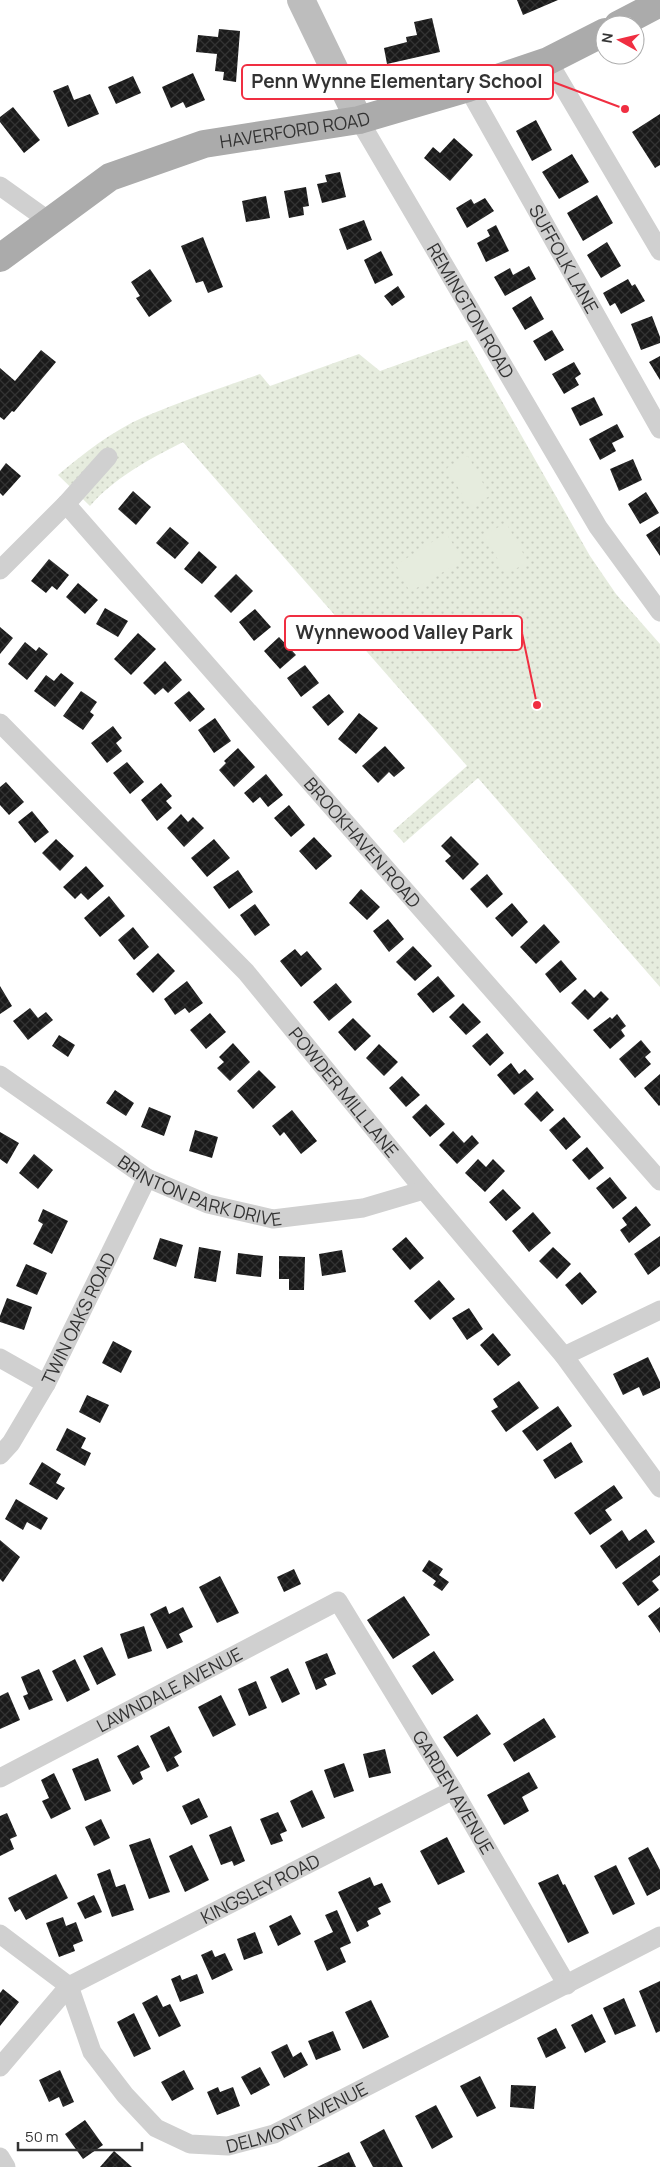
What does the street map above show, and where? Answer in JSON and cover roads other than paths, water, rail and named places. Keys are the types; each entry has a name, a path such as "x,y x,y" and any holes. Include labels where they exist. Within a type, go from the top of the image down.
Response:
{"main road":[{"name":"REMINGTON ROAD","path":"301,0 359,120"},
{"path":"637,15 660,3"},
{"name":"HAVERFORD ROAD","path":"0,258 110,177 204,144 359,120 468,88 548,61 595,37"}],"street":[{"path":"548,61 660,251"},
{"name":"SUFFOLK LANE","path":"468,88 660,429"},
{"name":"REMINGTON ROAD","path":"359,120 598,527 659,608"},
{"path":"0,186 49,221"},
{"path":"0,570 66,504 108,457"},
{"name":"BROOKHAVEN ROAD","path":"66,504 660,1181"},
{"name":"POWDER MILL LANE","path":"0,722 246,972 424,1190 564,1356 660,1488"},
{"name":"BRINTON PARK DRIVE","path":"0,1075 147,1178 208,1204 273,1219 362,1208 424,1190"},
{"name":"TWIN OAKS ROAD","path":"0,1456 11,1443 46,1384 147,1178"},
{"path":"564,1356 660,1310"},
{"path":"0,1358 46,1384"},
{"name":"LAWNDALE AVENUE","path":"0,1778 338,1600"},
{"name":"GARDEN AVENUE","path":"338,1600 453,1790 567,1985"},
{"name":"KINGSLEY ROAD","path":"69,1986 453,1790"},
{"path":"0,1934 69,1986 0,2067"},
{"name":"DELMONT AVENUE","path":"69,1986 92,2052 125,2095 156,2128 190,2144 228,2146 274,2134 660,1936"},
{"path":"0,2157 6,2167"}],"place":[{"name":"Penn Wynne Elementary School","path":"625,109"},
{"name":"Wynnewood Valley Park","path":"537,705"}]}
